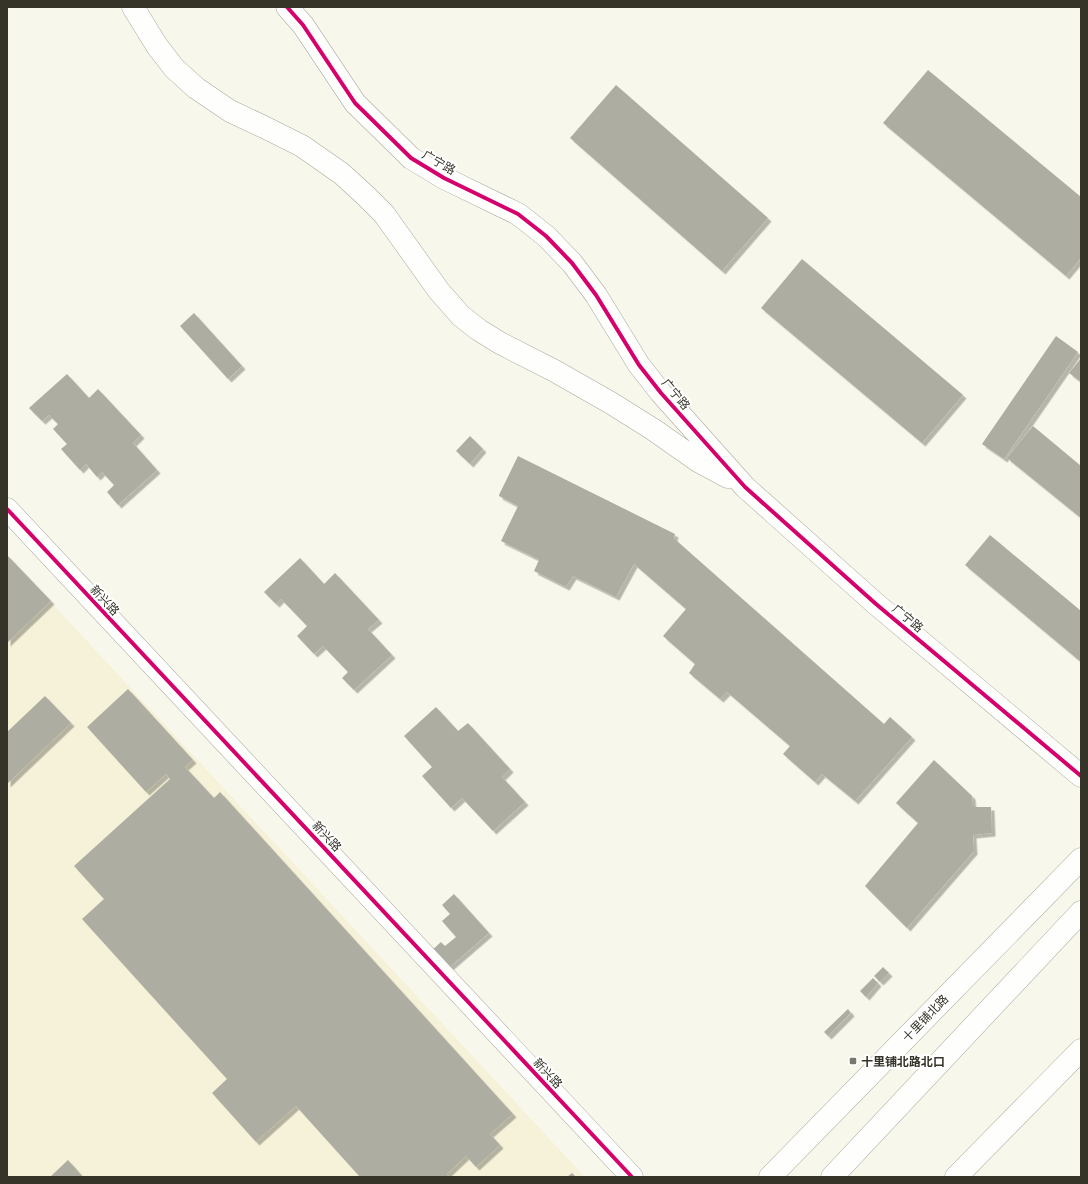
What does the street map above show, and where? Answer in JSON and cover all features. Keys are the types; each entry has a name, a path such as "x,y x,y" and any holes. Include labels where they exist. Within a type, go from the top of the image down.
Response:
{"street":[{"name":"广宁路","path":"133,7 174,68 196,88 230,111 302,146 342,174 366,196 384,214 396,229 439,291 461,316 479,330 500,343 553,370 611,403 654,430 698,461 745,487"},
{"name":"广宁路","path":"287,7 303,25 355,103 411,158 444,178 518,214 546,236 572,264 596,295 639,365 661,393 745,487 876,604 1081,776"},
{"name":"新兴路","path":"7,509 632,1177"},
{"name":"十里铺北路","path":"770,1177 1081,859"},
{"path":"832,1177 1081,912"},
{"path":"956,1177 1081,1050"}],"shaded area":[{"path":"7,555 585,1177 7,1177"}],"building":[{"path":"928,70 1081,197 1081,258 1066,276 883,123"},
{"path":"616,85 768,218 722,271 570,138"},
{"path":"802,259 963,395 922,443 761,308"},
{"path":"194,313 242,366 228,379 180,326"},
{"path":"1056,336 1078,352 1004,459 982,444"},
{"path":"1081,358 1081,382 1069,373"},
{"path":"67,374 89,398 98,389 141,435 133,443 157,470 118,505 107,492 114,485 102,472 97,477 86,464 80,470 61,449 67,444 53,429 58,424 49,415 42,421 29,408"},
{"path":"1033,426 1081,466 1081,518 1007,458"},
{"path":"470,436 483,449 470,464 456,451"},
{"path":"518,456 675,534 674,538 678,542 884,724 890,717 912,737 855,801 822,774 815,782 783,754 790,746 727,692 720,699 689,673 695,664 663,636 686,609 634,564 616,597 573,576 566,587 534,571 539,560 538,559 501,541 518,506 499,495"},
{"path":"990,535 1081,611 1081,662 965,565"},
{"path":"7,555 51,601 7,643"},
{"path":"300,558 324,584 335,573 379,620 368,629 392,655 354,690 342,678 348,672 323,646 314,654 297,636 307,626 281,599 276,604 264,592"},
{"path":"128,689 193,760 185,767 214,798 220,792 513,1114 490,1134 500,1145 476,1167 466,1156 447,1174 449,1177 360,1177 296,1106 256,1142 212,1093 227,1079 82,919 104,899 74,866 170,779 166,774 146,792 87,727"},
{"path":"45,696 71,723 7,784 7,732"},
{"path":"436,707 458,731 468,723 510,769 502,777 525,802 493,831 462,798 451,808 422,776 432,767 404,736"},
{"path":"934,760 972,796 973,807 991,807 992,833 973,835 974,851 907,928 865,886 918,823 896,803"},
{"path":"454,894 489,933 445,971 430,952 441,942 445,946 456,937 442,921 450,914 442,905"},
{"path":"883,967 889,973 880,982 874,976"},
{"path":"873,978 878,983 866,997 860,991"},
{"path":"848,1009 851,1013 828,1036 824,1032"},
{"path":"68,1160 83,1177 50,1177"},
{"path":"572,1173 576,1177 567,1177"}],"cycle path":[{"path":"287,7 303,25 355,103 411,158 444,178 518,214 546,236 572,263 596,295 639,365 661,393 745,487 876,604 1081,776"},
{"path":"7,509 632,1177"}],"place":[{"name":"十里铺北路北口","path":"853,1061"}]}
